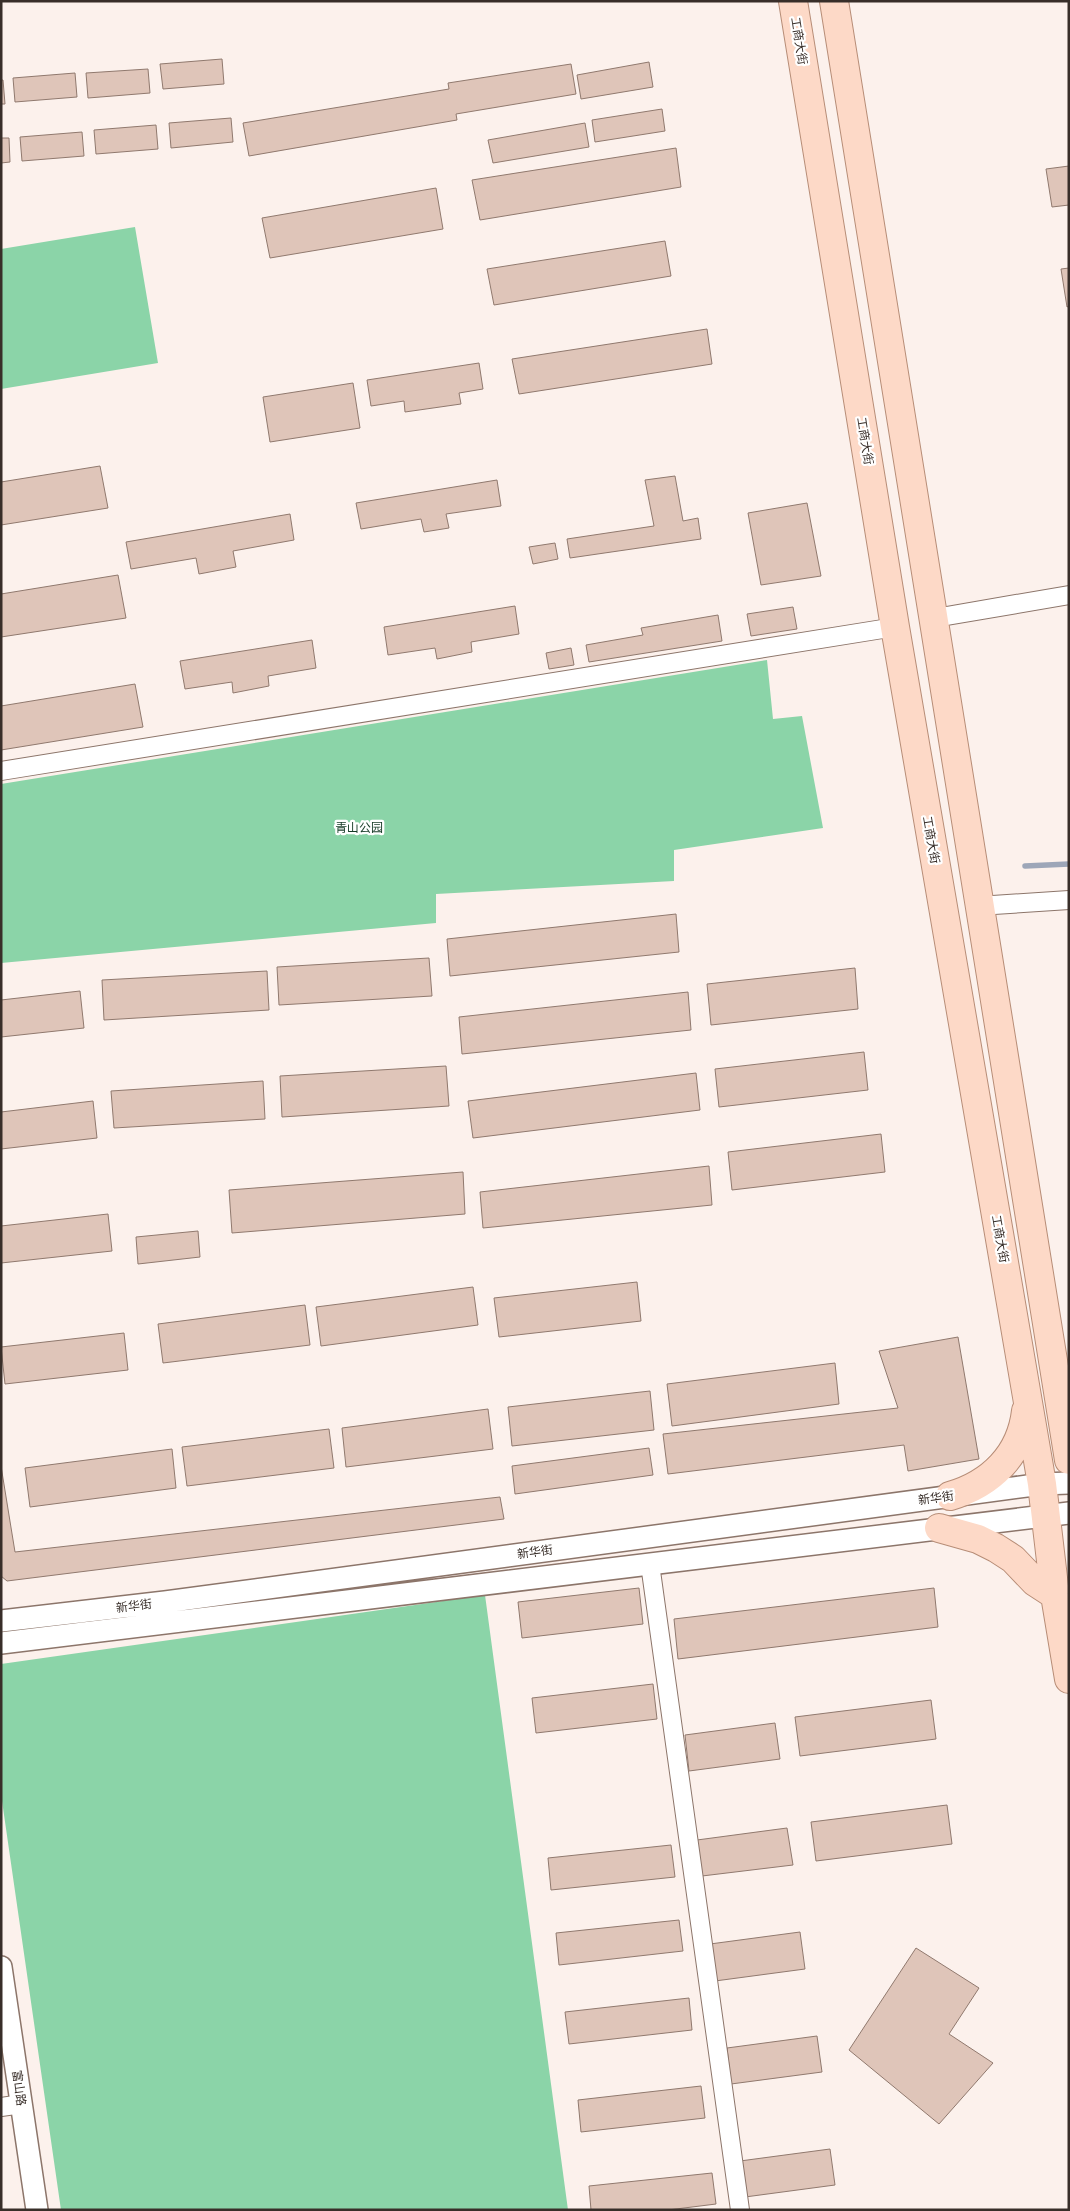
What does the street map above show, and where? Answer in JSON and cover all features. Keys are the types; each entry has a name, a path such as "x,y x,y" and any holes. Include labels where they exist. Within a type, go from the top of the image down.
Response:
{"main road":[{"name":"工商大街","path":"793,1 895,627 1042,1484 1057,1514 1056,1595 1069,1679"},
{"path":"834,1 935,618 978,906 1069,1460"},
{"path":"950,1496 964,1492 984,1482 1001,1468 1024,1428 1027,1397"},
{"path":"939,1528 978,1539 996,1548 1035,1582 1056,1595"}],"street":[{"path":"935,618 1069,595"},
{"path":"1,771 895,627"},
{"path":"978,906 1069,900"},
{"name":"新华街","path":"1,1621 165,1602 1042,1484 1069,1483"},
{"name":"新华街","path":"1,1643 1057,1514"},
{"path":"650,1564 740,2210"},
{"name":"富山路","path":"1,1967 11,2105 37,2210"}],"green space":[{"path":"135,227 158,363 1,389 1,249"},
{"name":"青山公园","path":"767,660 773,719 802,716 823,828 674,850 674,881 436,894 436,923 1,963 1,784"},
{"path":"485,1595 568,2210 61,2210 1,1794 1,1664"}],"building":[{"path":"222,59 224,84 163,89 160,64"},
{"path":"649,62 653,87 581,99 577,75"},
{"path":"571,64 576,94 456,114 457,120 249,156 243,123 449,89 448,83"},
{"path":"148,69 150,93 88,98 86,73"},
{"path":"75,73 77,97 15,102 13,78"},
{"path":"1,80 3,80 5,104 1,104"},
{"path":"662,109 665,131 595,142 592,120"},
{"path":"231,118 233,142 171,148 169,123"},
{"path":"585,123 589,147 493,163 488,140"},
{"path":"156,125 158,149 96,154 94,130"},
{"path":"82,132 84,156 22,161 20,137"},
{"path":"1,138 9,138 10,162 1,163"},
{"path":"676,148 681,187 480,220 472,180"},
{"path":"1069,166 1069,205 1052,207 1046,169"},
{"path":"436,188 443,229 270,258 262,218"},
{"path":"665,241 671,276 494,305 487,269"},
{"path":"1069,268 1069,306 1067,307 1061,269"},
{"path":"707,329 712,364 519,394 512,359"},
{"path":"479,363 483,389 459,393 461,404 405,412 404,401 371,406 367,380"},
{"path":"353,383 360,428 270,442 263,397"},
{"path":"100,466 108,508 1,525 1,482"},
{"path":"675,476 683,521 698,518 701,539 570,558 567,539 654,526 645,480"},
{"path":"497,480 501,506 446,514 449,528 424,532 421,519 361,529 356,503"},
{"path":"807,503 821,576 761,585 748,513"},
{"path":"290,514 294,540 233,551 236,567 199,574 196,558 131,569 126,542"},
{"path":"555,543 558,559 533,564 529,547"},
{"path":"118,575 126,618 1,637 1,594"},
{"path":"515,606 519,634 471,642 472,652 437,659 435,648 388,655 384,627"},
{"path":"793,607 797,629 751,636 747,614"},
{"path":"718,615 722,641 589,662 586,645 643,635 641,628"},
{"path":"312,640 316,668 268,676 269,686 233,693 232,682 185,689 180,661"},
{"path":"571,648 574,665 549,669 546,653"},
{"path":"135,684 143,727 1,750 1,706"},
{"path":"676,914 679,952 450,976 447,939"},
{"path":"429,958 432,996 279,1005 277,967"},
{"path":"855,968 858,1009 711,1025 707,984"},
{"path":"267,971 269,1010 104,1020 102,980"},
{"path":"80,991 84,1028 1,1037 1,1000"},
{"path":"688,992 691,1030 462,1054 459,1017"},
{"path":"864,1052 868,1090 719,1107 715,1069"},
{"path":"446,1066 449,1106 282,1117 280,1076"},
{"path":"696,1073 700,1110 473,1138 468,1101"},
{"path":"263,1081 265,1119 114,1128 111,1091"},
{"path":"93,1101 97,1138 1,1149 1,1112"},
{"path":"881,1134 885,1172 732,1190 728,1152"},
{"path":"709,1166 712,1205 483,1228 480,1192"},
{"path":"463,1172 465,1214 232,1233 229,1190"},
{"path":"108,1214 112,1251 1,1263 1,1226"},
{"path":"198,1231 200,1257 138,1264 136,1237"},
{"path":"637,1282 641,1321 499,1337 494,1298"},
{"path":"473,1287 478,1325 321,1346 316,1307"},
{"path":"305,1305 310,1345 163,1363 158,1324"},
{"path":"124,1333 128,1370 5,1384 1,1347"},
{"path":"958,1337 979,1459 908,1471 904,1445 668,1474 663,1434 898,1408 879,1351"},
{"path":"835,1363 839,1404 672,1426 667,1384"},
{"path":"650,1391 654,1430 512,1446 508,1407"},
{"path":"488,1409 493,1449 346,1467 342,1428"},
{"path":"329,1429 334,1468 187,1486 182,1447"},
{"path":"649,1448 653,1475 515,1494 512,1466"},
{"path":"172,1449 176,1488 30,1507 25,1468"},
{"path":"1,1466 15,1552 500,1497 504,1519 7,1581 1,1576"},
{"path":"639,1588 643,1624 522,1638 518,1602"},
{"path":"934,1588 938,1627 678,1659 674,1619"},
{"path":"653,1684 657,1719 536,1733 532,1698"},
{"path":"931,1700 936,1739 800,1756 795,1717"},
{"path":"775,1723 780,1759 689,1771 685,1735"},
{"path":"947,1805 952,1844 816,1861 811,1822"},
{"path":"787,1828 793,1865 702,1876 697,1840"},
{"path":"671,1845 675,1877 551,1890 548,1858"},
{"path":"679,1920 683,1951 559,1965 556,1933"},
{"path":"800,1932 805,1969 715,1981 710,1944"},
{"path":"916,1948 979,1988 949,2034 993,2063 939,2124 849,2050"},
{"path":"689,1998 692,2030 569,2044 565,2012"},
{"path":"817,2036 822,2072 731,2084 727,2048"},
{"path":"701,2086 705,2118 581,2132 578,2100"},
{"path":"830,2149 835,2185 745,2197 740,2161"},
{"path":"712,2173 716,2204 668,2210 591,2210 589,2186"}],"waterway":[{"path":"1025,866 1069,864"}]}
